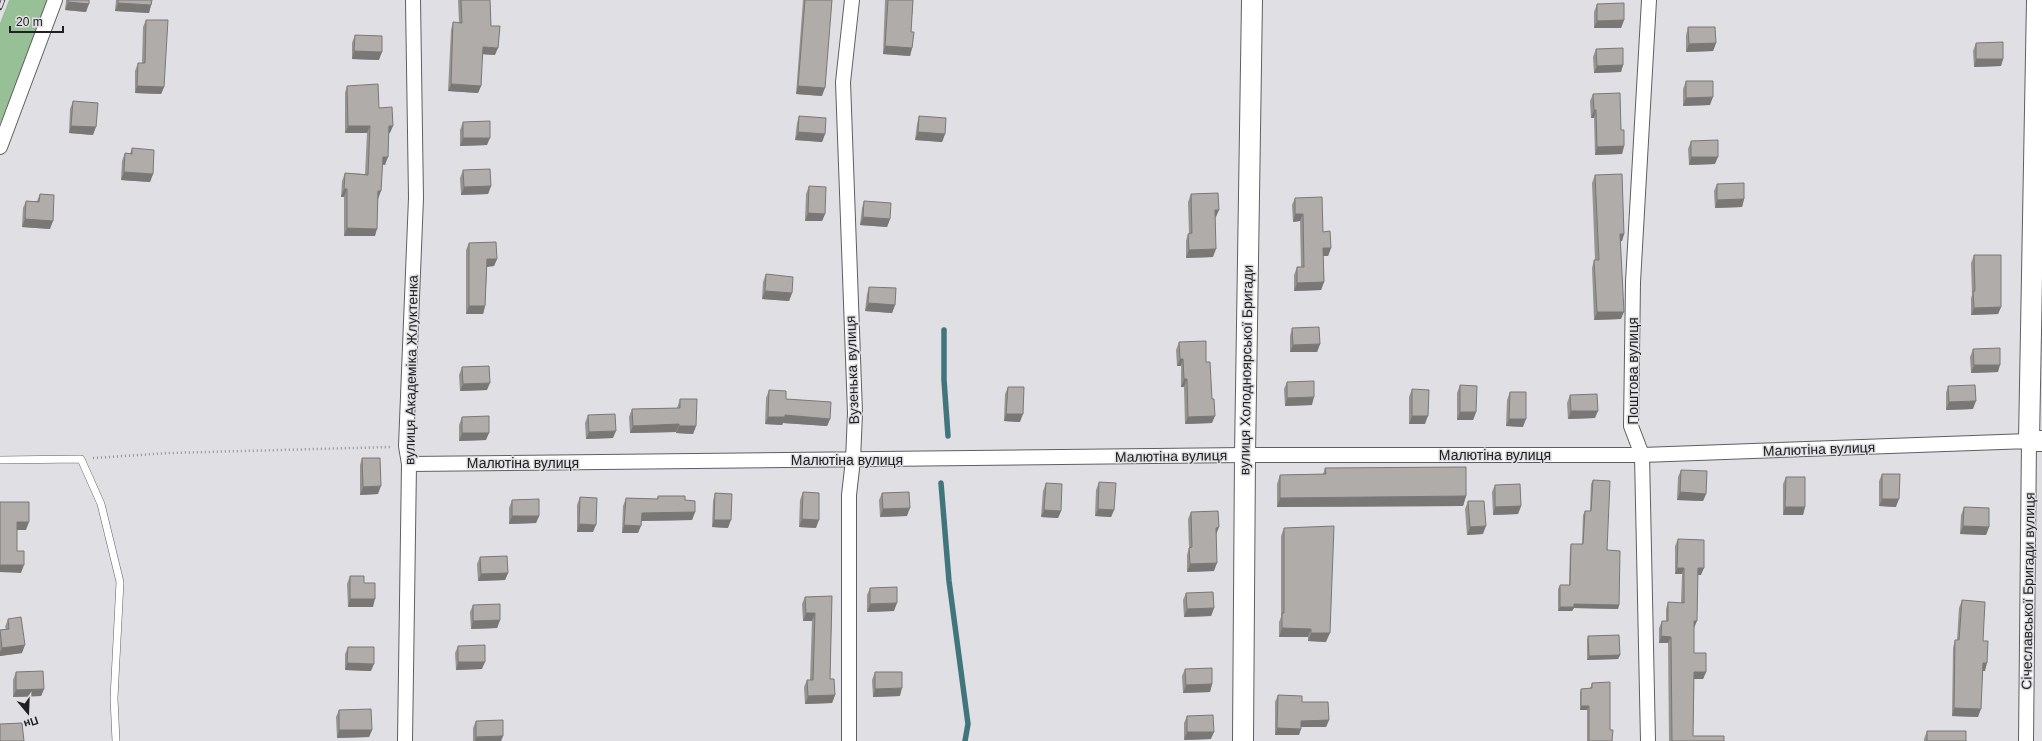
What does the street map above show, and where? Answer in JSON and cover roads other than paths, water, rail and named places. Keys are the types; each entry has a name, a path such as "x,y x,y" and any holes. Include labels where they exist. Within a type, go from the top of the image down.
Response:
{"street":[{"path":"0,148 55,0"},
{"name":"вулиця Академіка Жлуктенка","path":"405,741 409,464 406,446 416,198 413,0"},
{"name":"Вузенька вулиця","path":"849,741 849,495 853,460 855,413 843,82 852,0"},
{"name":"вулиця Холодноярської Бригади","path":"1243,741 1245,455 1252,0"},
{"name":"Поштова вулиця","path":"1648,741 1642,455 1631,426 1631,418 1633,282 1649,0"},
{"path":"2036,441 2037,0"},
{"name":"Малютіна вулиця","path":"409,464 1245,455 1642,455 2036,441"},
{"name":"Січеславської Бригади вулиця","path":"2026,741 2036,441"}],"lane":[{"path":"0,460 81,459 101,504 120,582 114,698 116,741"}],"waterway":[{"path":"944,330 944,380 948,436"},
{"path":"941,483 949,581 968,724 965,741"}],"railway":[{"path":"0,8 3,0"}]}
